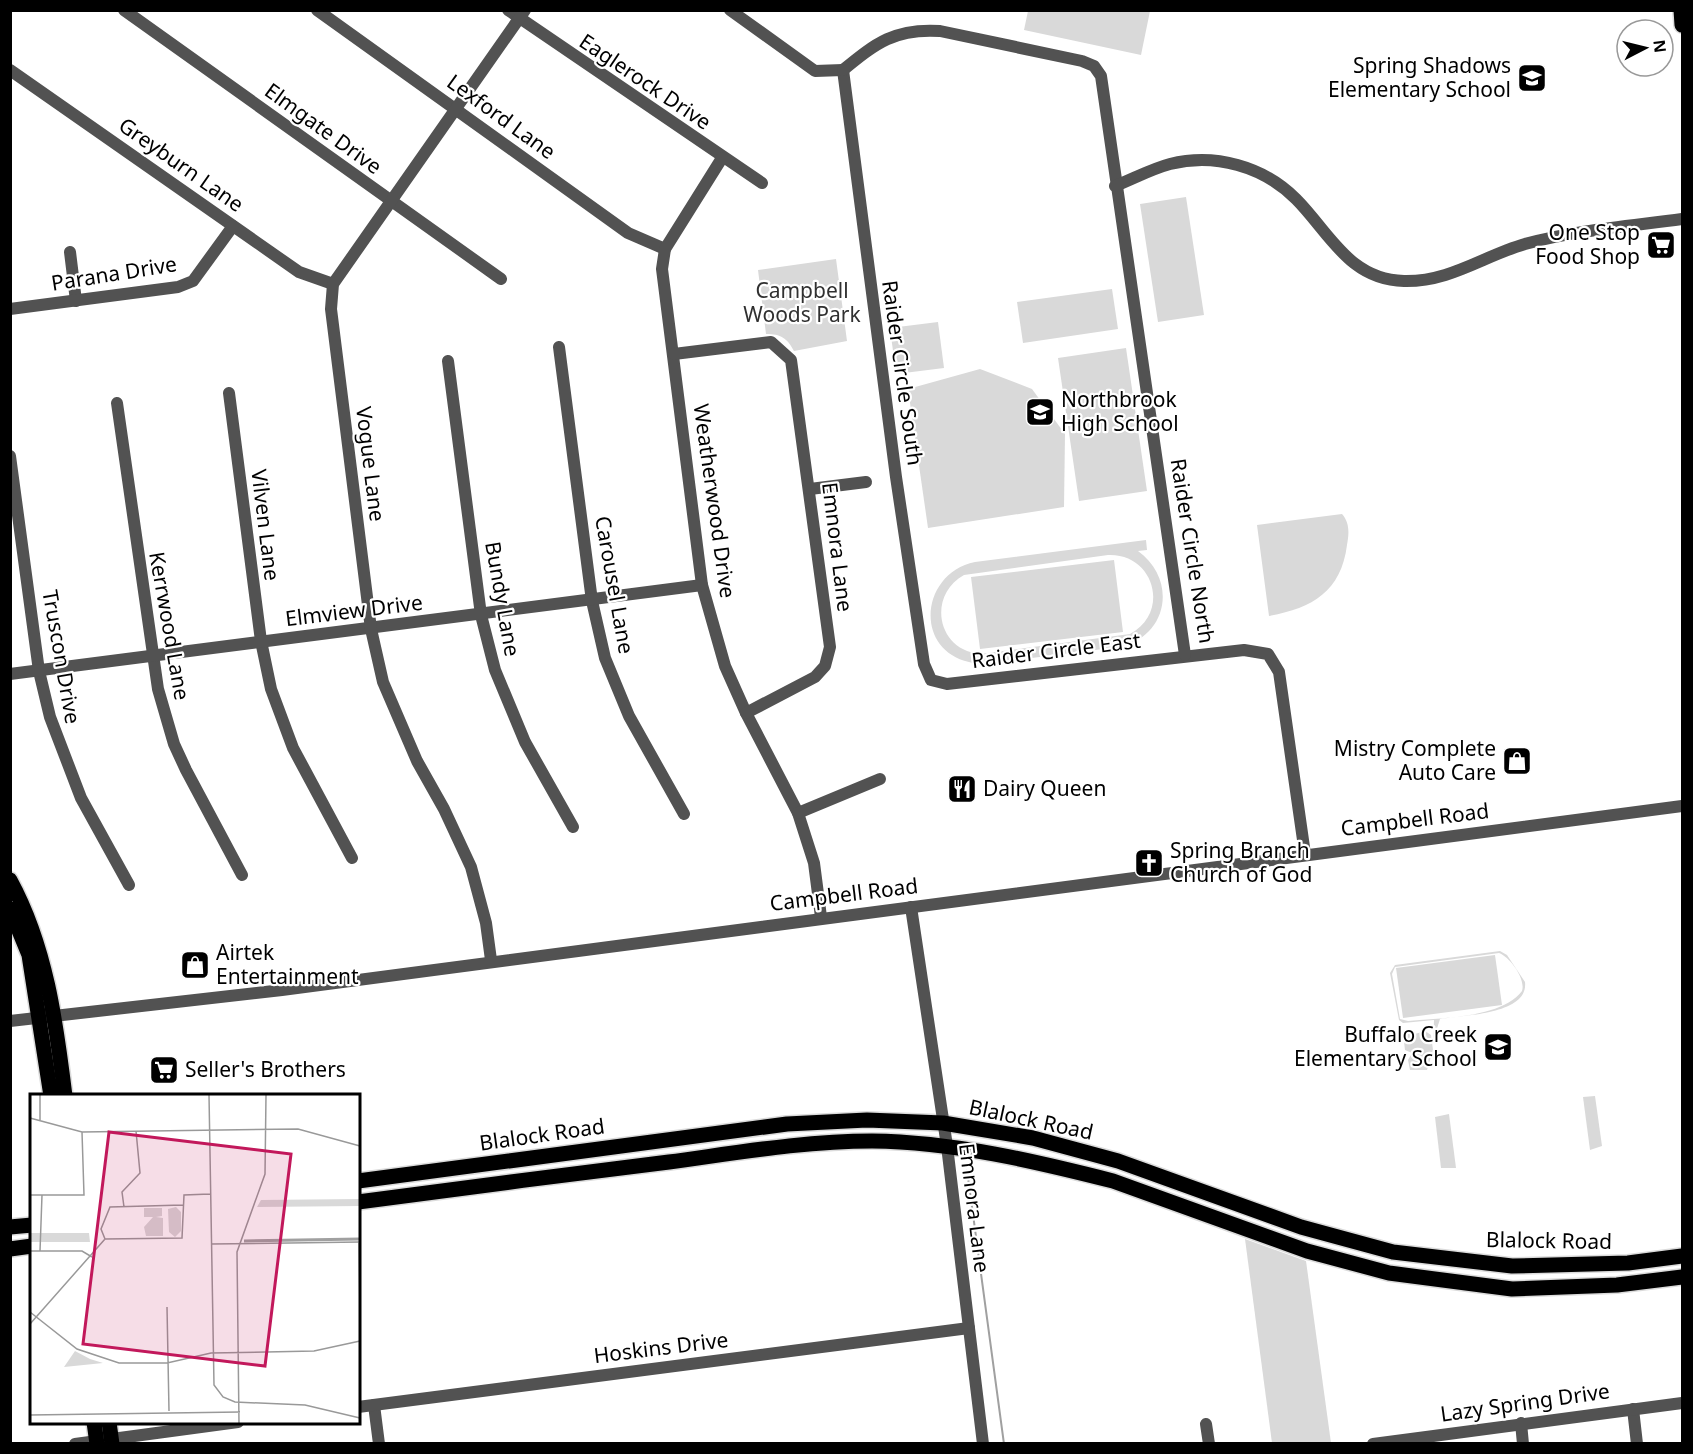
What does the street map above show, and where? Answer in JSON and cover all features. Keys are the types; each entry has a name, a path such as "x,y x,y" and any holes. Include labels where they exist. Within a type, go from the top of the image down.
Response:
{"main road":[{"path":"1681,10 1683,25"},
{"path":"10,880 14,895 40,952 48,1017 51,1094"},
{"path":"10,909 29,955 48,1017 65,1094"},
{"name":"Blalock Road","path":"360,1181 787,1124 943,1123 1033,1138 1118,1161 1302,1227 1393,1252 1512,1266 1628,1263 1683,1256"},
{"path":"721,1133 722,1155"},
{"name":"Blalock Road","path":"360,1202 790,1146 872,1141 947,1146 1031,1161 1113,1181 1307,1251 1389,1273 1512,1289 1617,1285 1676,1277"},
{"path":"574,1152 576,1174"},
{"path":"418,1173 419,1194"},
{"path":"10,1227 30,1225"},
{"path":"10,1249 30,1246"},
{"path":"1666,1258 1676,1277"},
{"path":"1617,1285 1628,1271 1628,1263"},
{"path":"95,1424 104,1442"},
{"path":"104,1442 108,1424"}],"street":[{"name":"Elmgate Drive","path":"124,10 501,279"},
{"name":"Lexford Lane","path":"317,10 627,233 665,249"},
{"name":"Eaglerock Drive","path":"508,10 523,15 722,158 762,183"},
{"path":"730,10 815,71 822,73 843,70"},
{"path":"333,284 523,15"},
{"name":"Raider Circle North","path":"843,70 890,36 918,29 975,38 1094,66 1101,76 1115,186 1138,321 1185,655 1244,650 1268,654 1279,672 1305,854"},
{"name":"Greyburn Lane","path":"10,70 299,272 333,284"},
{"name":"Raider Circle South","path":"843,70 896,477 924,664 931,680"},
{"name":"Weatherwood Drive","path":"722,158 665,249 663,277 702,585 725,666 746,713 798,813 814,863 822,917"},
{"path":"1115,186 1169,164 1201,160 1234,163 1277,182 1297,201 1329,241 1347,258 1378,276 1403,281 1436,279 1527,243 1576,233 1683,219"},
{"name":"Parana Drive","path":"10,309 178,287 193,280 233,226"},
{"path":"70,252 76,301"},
{"name":"Vogue Lane","path":"333,284 332,330 371,628 383,682 401,728 444,809 471,867 479,894 491,960"},
{"name":"Emnora Lane","path":"674,354 771,342 790,360 810,489 830,647 825,666 815,677 746,713"},
{"name":"Carousel Lane","path":"559,347 592,601 605,658 629,716 684,814"},
{"name":"Bundy Lane","path":"448,361 482,615 495,670 525,742 573,827"},
{"name":"Vilven Lane","path":"229,393 261,641 271,689 292,748 352,858"},
{"name":"Kerrwood Lane","path":"117,403 151,655 174,744 199,797 242,875"},
{"name":"Truscon Drive","path":"10,456 39,671 50,717 70,775 129,885"},
{"path":"810,489 866,482"},
{"name":"Elmview Drive","path":"10,674 592,601 702,585"},
{"name":"Raider Circle East","path":"931,680 947,684 1185,655"},
{"path":"798,813 880,779"},
{"name":"Campbell Road","path":"10,1022 282,990 491,960 1683,806"},
{"name":"Emnora Lane","path":"911,907 947,1146 983,1443"},
{"name":"Hoskins Drive","path":"360,1406 969,1328"},
{"name":"Lazy Spring Drive","path":"1381,1443 1683,1403"},
{"path":"374,1405 379,1443"},
{"path":"1633,1409 1636,1443"},
{"path":"1521,1423 1523,1443"},
{"path":"75,1443 104,1442 225,1424"},
{"path":"1206,1424 1209,1443"}],"green space":[{"path":"1028,10 1150,11 1141,55 1024,30"},
{"path":"1186,197 1204,315 1158,322 1140,204"},
{"name":"Campbell Woods Park","path":"836,259 847,341 794,351 783,338 766,334 758,270"},
{"path":"1112,289 1118,329 1023,343 1017,302"},
{"path":"938,322 944,368 896,374 890,328"},
{"path":"1126,348 1147,491 1079,501 1058,358"},
{"path":"980,369 1032,389 1065,434 1064,507 928,528 908,389"},
{"path":"1342,514 1348,525 1348,541 1344,561 1331,586 1311,602 1284,613 1269,616 1257,525"},
{"path":"1146,540 1147,550 1138,551 1151,563 1159,577 1162,606 1157,620 1148,632 1136,641 1119,647 996,663 969,662 951,654 939,642 932,628 931,611 935,595 943,580 957,569 975,562","holes":["1108,555 1124,557 1137,563 1146,573 1152,586 1153,599 1150,612 1143,624 1130,634 980,654 965,650 954,643 946,633 941,608 952,584 964,575"]},
{"path":"1114,560 1123,632 980,649 971,577"},
{"path":"1500,951 1507,955 1525,982 1523,993 1506,1007 1492,1011 1478,1014 1440,1019 1433,1041 1434,1020 1403,1023 1399,1020 1390,973 1395,965","holes":["1499,953 1516,969 1522,981 1522,991 1513,1000 1486,1012 1470,1015 1408,1021 1400,1019 1392,974 1395,967"]},
{"path":"1495,955 1502,1005 1403,1018 1396,968"},
{"path":"1406,1031 1415,1034 1425,1031 1431,1035 1433,1050 1427,1070 1410,1070 1408,1060 1412,1053 1405,1050 1403,1033"},
{"path":"1595,1096 1602,1146 1590,1150 1583,1097"},
{"path":"1449,1114 1456,1168 1441,1168 1435,1117"},
{"path":"1245,1239 1306,1261 1331,1443 1272,1443"}],"waterway":[{"path":"967,1170 1004,1444"}],"place":[{"name":"Spring Shadows Elementary School","path":"1532,78"},
{"name":"One Stop Food Shop","path":"1661,245"},
{"name":"Northbrook High School","path":"1040,412"},
{"name":"Mistry Complete Auto Care","path":"1517,761"},
{"name":"Dairy Queen","path":"962,789"},
{"name":"Spring Branch Church of God","path":"1149,863"},
{"name":"Airtek Entertainment","path":"195,965"},
{"name":"Buffalo Creek Elementary School","path":"1498,1047"},
{"name":"Seller's Brothers","path":"164,1070"}]}
